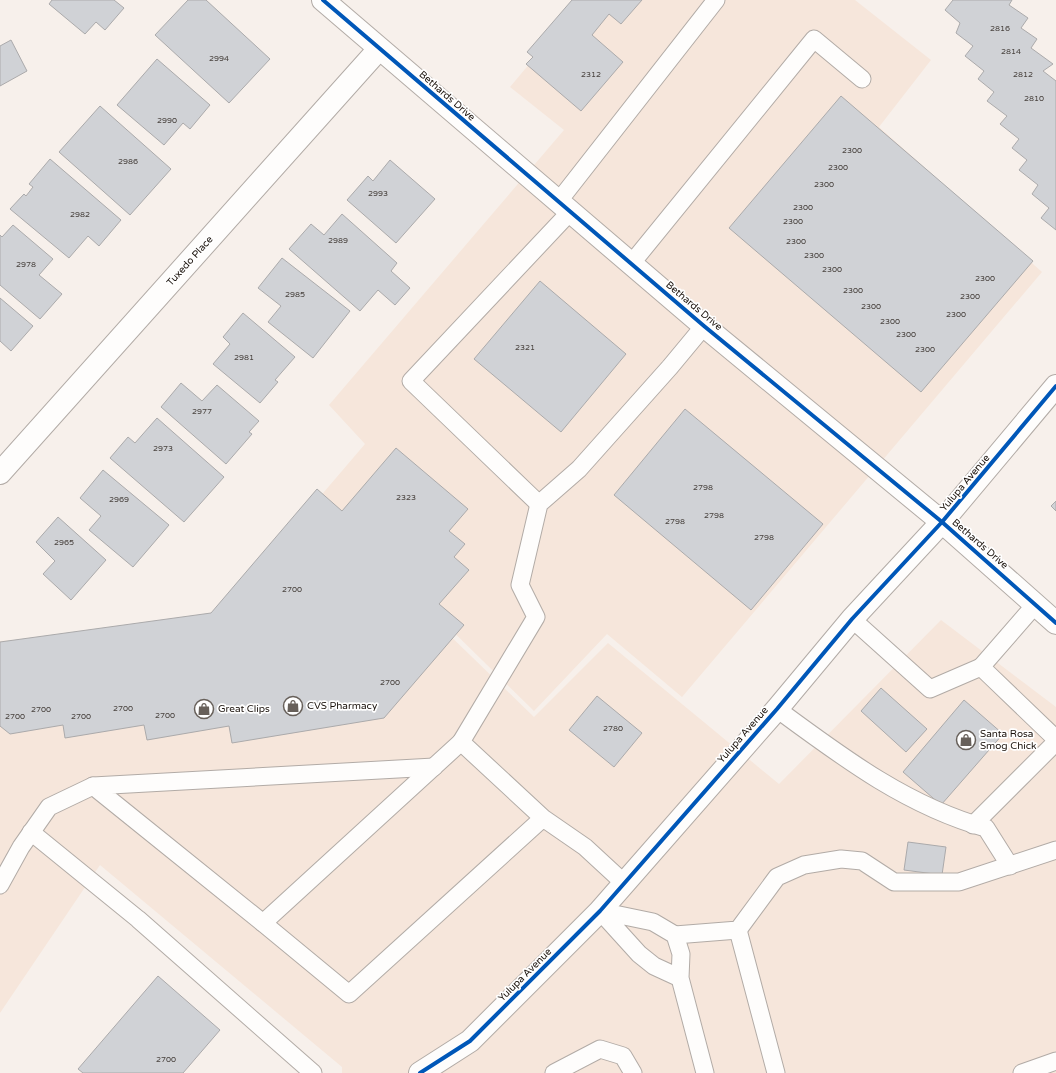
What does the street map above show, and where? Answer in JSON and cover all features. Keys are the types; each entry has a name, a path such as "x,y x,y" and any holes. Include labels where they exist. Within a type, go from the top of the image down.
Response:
{"street":[{"name":"Bethards Drive","path":"323,0 704,326 942,522 1056,623"},
{"name":"Tuxedo Place","path":"0,473 379,49"},
{"name":"Yulupa Avenue","path":"420,1073 470,1041 600,911 777,709 852,619 942,522 1056,386"}],"lane":[{"path":"538,504 411,381 564,207 716,0"},
{"path":"631,264 814,39 862,79"},
{"path":"263,923 461,742 536,617 520,585 538,504 579,469 670,367 704,326"},
{"path":"852,619 930,689 981,667 1035,605"},
{"path":"973,824 1056,741 981,667"},
{"path":"777,709 854,764 905,796 955,819 986,828 1010,866"},
{"path":"461,742 543,818 585,847 624,884"},
{"path":"0,885 31,832 49,807 93,786 434,767"},
{"path":"93,786 349,994 543,818"},
{"path":"31,832 138,919 313,1073"},
{"path":"600,911 653,922 675,935 738,930 777,877 804,865 841,858 862,861 894,882 959,882 1056,850"},
{"path":"600,911 639,954 654,966 680,978"},
{"path":"738,930 776,1073"},
{"path":"675,935 681,954 680,978 705,1073"},
{"path":"554,1073 600,1049 623,1056 633,1073"},
{"path":"1022,1073 1056,1062"}],"shaded area":[{"path":"583,0 855,0 931,60 879,127 1042,272 682,697 607,634 534,711 318,499 365,444 329,405 564,130 510,87"},
{"path":"313,503 534,717 608,643 779,784 941,620 1056,707 1056,1073 342,1073 342,1067 100,865 0,1013 0,641 207,627"}],"building":[{"path":"52,0 114,0 124,8 105,30 96,22 85,34 49,4"},
{"path":"188,0 206,0 270,59 229,103 155,35"},
{"path":"572,0 642,0 621,24 609,14 592,35 623,62 581,111 526,64 533,57 527,52"},
{"path":"953,0 1012,0 1009,5 1028,18 1021,28 1037,39 1031,48 1053,64 1043,71 1056,81 1056,230 1041,218 1049,208 1032,194 1038,185 1019,170 1027,160 1012,148 1019,139 1000,124 1007,116 987,101 994,92 978,79 984,71 965,56 973,46 956,33 960,23 945,10"},
{"path":"11,40 27,71 0,86 0,46"},
{"path":"157,59 210,105 190,129 183,123 164,145 117,105"},
{"path":"841,96 1033,261 921,392 729,228"},
{"path":"100,106 171,169 130,215 59,152"},
{"path":"50,159 121,220 99,246 88,236 69,258 10,209 24,194 26,196 33,187 29,184"},
{"path":"390,160 435,199 396,243 347,200 368,176 373,181"},
{"path":"342,214 397,263 391,271 410,288 395,305 378,290 360,311 289,249 311,224 324,235"},
{"path":"13,225 53,259 39,275 62,294 40,319 0,285 0,235 2,237"},
{"path":"282,258 350,311 313,358 268,322 281,306 258,288"},
{"path":"540,281 626,354 561,432 474,359"},
{"path":"0,298 33,326 11,351 0,341"},
{"path":"243,313 295,357 275,380 278,382 260,403 213,364 230,344 223,337"},
{"path":"181,383 202,401 217,385 259,421 249,432 252,434 226,464 161,407"},
{"path":"685,409 823,524 751,610 614,495"},
{"path":"157,418 224,477 184,522 110,458 128,437 135,443"},
{"path":"396,448 468,509 449,531 465,544 454,557 469,570 439,604 464,625 384,718 232,743 229,726 147,740 144,725 65,738 63,725 10,734 0,726 0,642 211,613 317,489 342,511"},
{"path":"103,470 169,525 133,567 89,530 101,516 80,498"},
{"path":"1056,501 1056,511 1051,506"},
{"path":"58,517 106,560 71,600 43,574 55,561 36,542"},
{"path":"881,688 927,729 906,752 861,711"},
{"path":"597,696 642,733 614,767 569,730"},
{"path":"964,700 1003,734 941,805 903,772"},
{"path":"908,842 946,847 942,875 904,870"},
{"path":"158,976 220,1030 183,1073 83,1073 78,1069"}],"cycle path":[{"path":"323,0 704,326 942,522 1056,623"},
{"path":"420,1073 470,1041 600,911 777,709 852,619 942,522 1056,386"}],"place":[{"name":"CVS Pharmacy","path":"293,706"},
{"name":"Great Clips","path":"204,709"},
{"name":"Santa Rosa Smog Chick","path":"966,740"}]}
